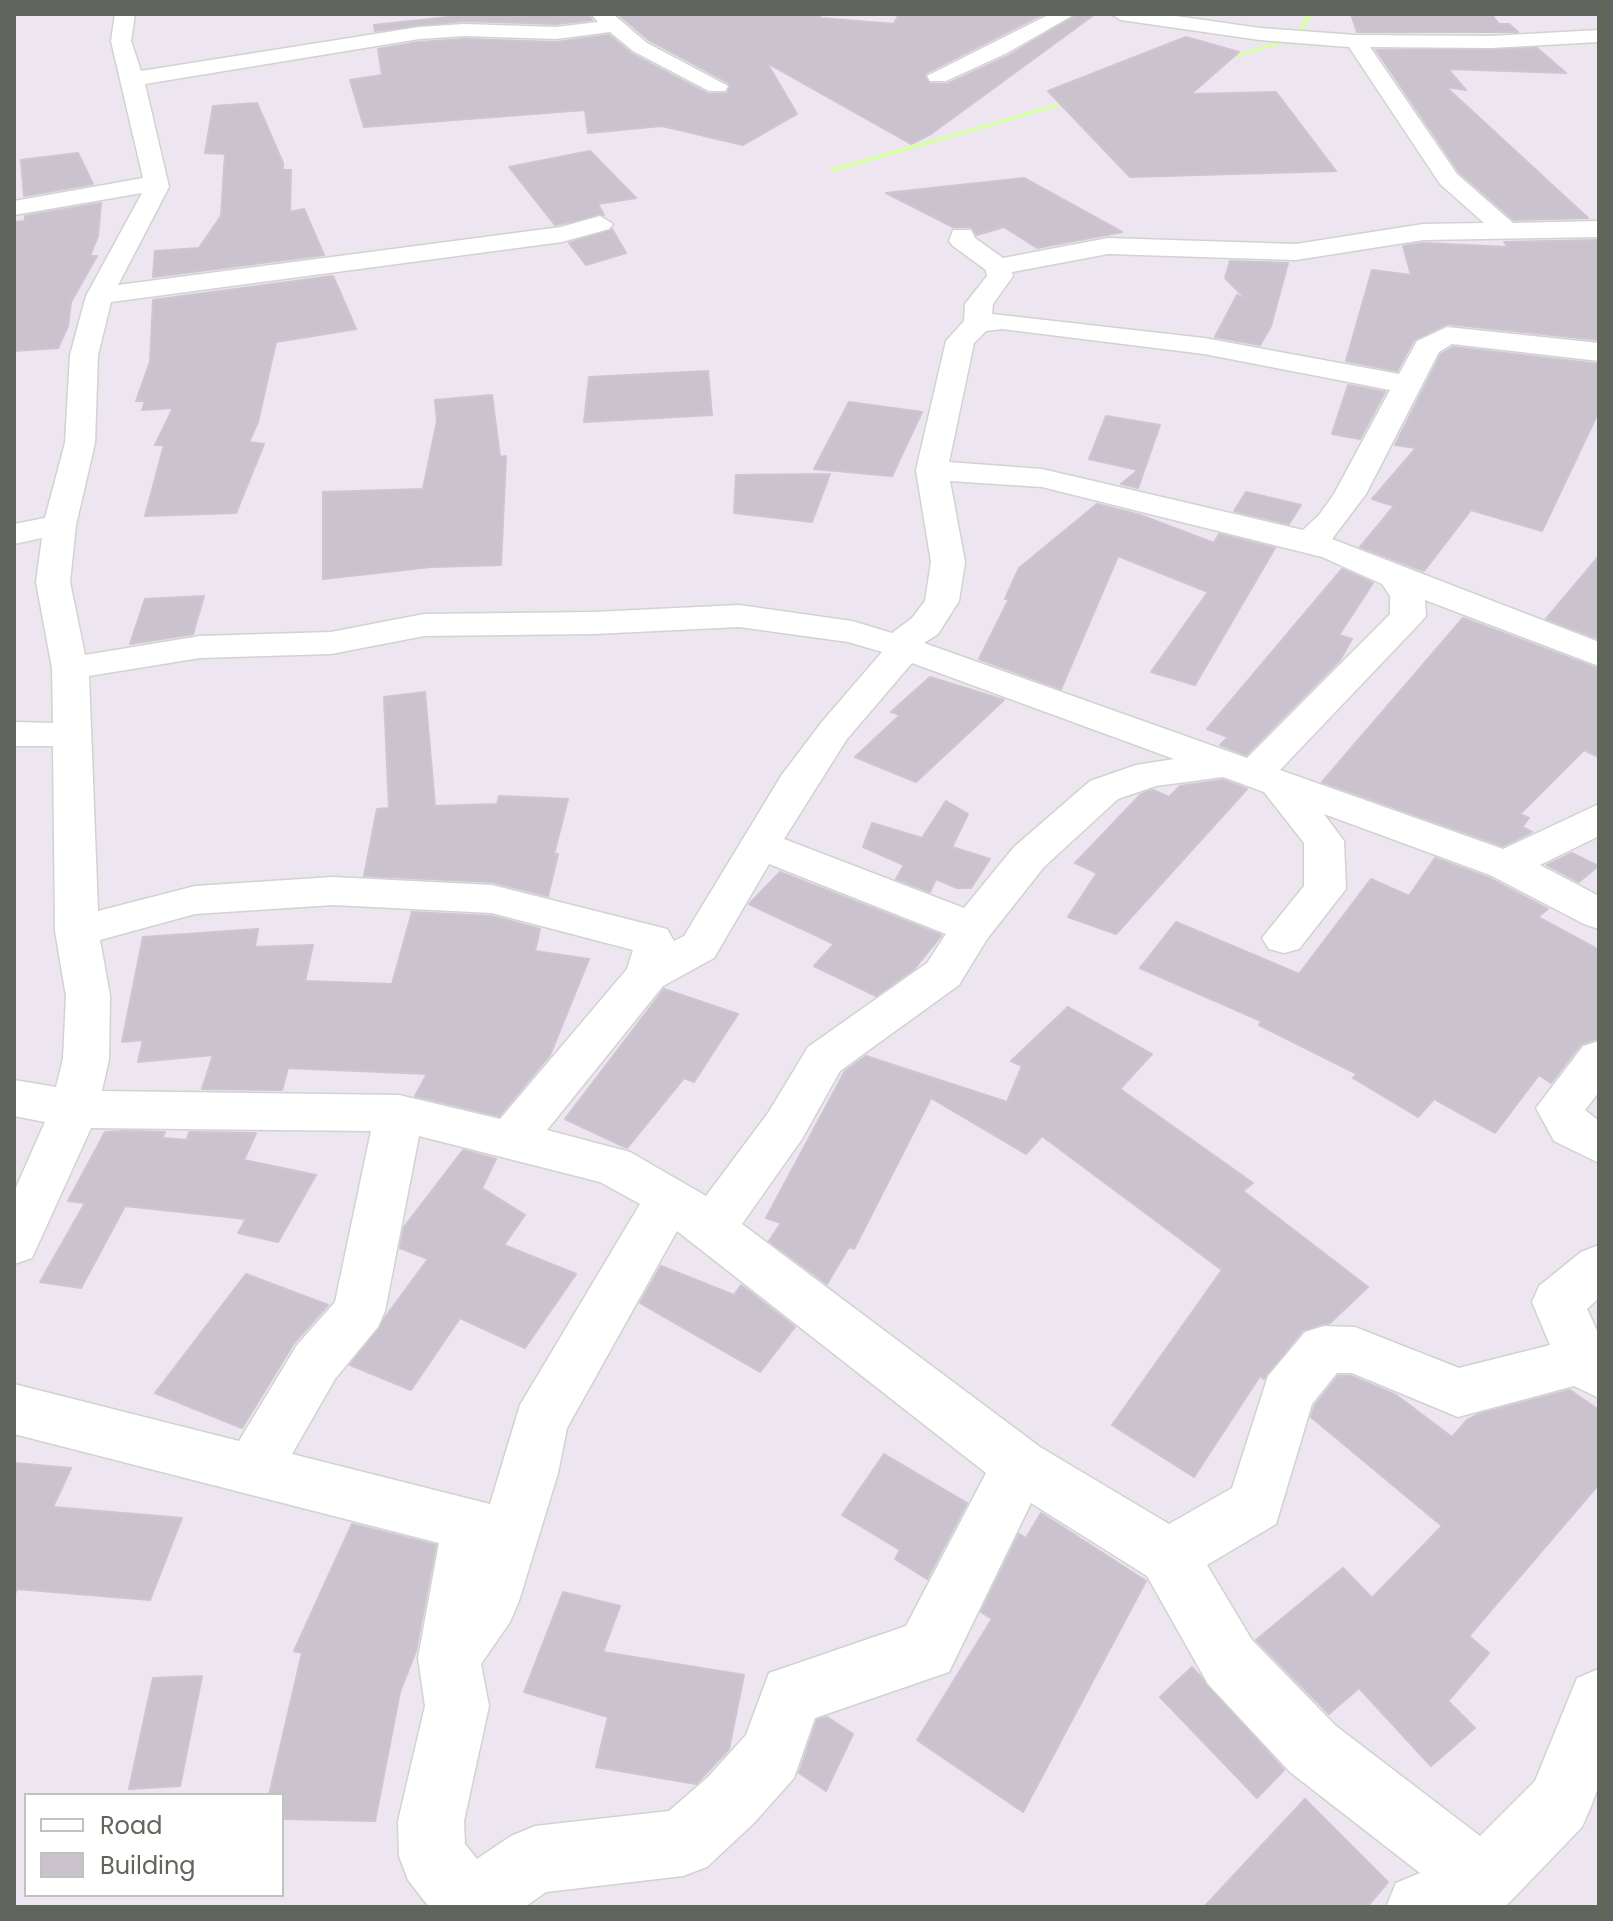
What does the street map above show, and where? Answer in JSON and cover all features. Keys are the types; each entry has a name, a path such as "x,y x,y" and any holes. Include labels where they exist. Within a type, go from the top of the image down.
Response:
{"street":[{"path":"14,1243 57,1156 74,1109 86,1059 88,996 77,931 70,668 53,582 60,525 80,443 84,355 99,296 157,187 133,79 121,41 125,14"},
{"path":"384,37 387,14"},
{"path":"938,76 1000,49 1065,14"},
{"path":"1121,14 1260,34 1356,41 1491,42 1599,36"},
{"path":"133,79 384,37 464,30 509,34 556,33 606,20 640,47 717,86"},
{"path":"1356,41 1448,179 1504,228"},
{"path":"14,208 147,185 157,187"},
{"path":"99,296 517,240 600,224"},
{"path":"998,267 1108,246 1223,253 1296,252 1386,236 1504,228 1599,229"},
{"path":"962,235 962,241 998,267 1000,276 979,304 978,323"},
{"path":"512,1139 647,975 699,947 795,785 901,646 925,626 942,601 948,562 932,470 960,341 978,323 1002,321 1204,346 1407,384"},
{"path":"1309,542 1331,522 1350,494 1427,347 1447,335 1599,352"},
{"path":"932,470 1042,478 1309,542 1599,655"},
{"path":"14,534 60,525"},
{"path":"1253,773 1408,616 1407,596 1395,577"},
{"path":"70,668 200,647 331,643 424,625 594,623 739,616 852,632 901,646 1505,865 1599,914"},
{"path":"14,734 71,735"},
{"path":"449,1658 489,1601 529,1473 540,1423 690,1213 785,1126 824,1059 943,974 972,928 1029,857 1104,790 1150,774 1253,773 1324,841 1325,889 1284,938"},
{"path":"1505,865 1579,831 1599,817"},
{"path":"761,845 972,928"},
{"path":"77,931 195,900 333,891 492,899 652,940 655,949 647,975"},
{"path":"1599,1058 1560,1108 1571,1128 1599,1144"},
{"path":"14,1098 74,1109 399,1113 613,1166 690,1213 1020,1465 1168,1556 1230,1662 1313,1749 1392,1807 1483,1881"},
{"path":"252,1471 316,1362 359,1311 399,1113"},
{"path":"1168,1556 1256,1505 1287,1393 1324,1349 1355,1350 1458,1393 1591,1367 1558,1302 1599,1267"},
{"path":"14,1409 472,1524 449,1658 457,1706 431,1821 432,1856 466,1905 535,1860 683,1843 731,1800 771,1755 791,1695 927,1650 1020,1465"},
{"path":"1420,1907 1483,1881 1559,1804 1599,1700"}],"building":[{"path":"448,14 588,14 592,20 556,24 464,21 375,31 374,25 449,17"},
{"path":"618,14 820,14 820,18 894,24 899,14 1043,14 926,73 930,84 947,84 1008,56 1078,14 1095,14 931,134 911,144 767,63 797,114 743,145 662,126 588,133 585,110 364,127 350,80 382,75 378,49 419,42 464,39 556,42 609,35 632,54 708,94 728,93 729,83 649,40"},
{"path":"1351,14 1491,14 1499,24 1509,24 1518,32 1357,32"},
{"path":"1186,37 1239,52 1191,94 1276,92 1336,171 1130,177 1048,91"},
{"path":"1537,48 1566,73 1448,69 1466,90 1446,87 1588,218 1514,220 1459,172 1376,50"},
{"path":"257,103 283,163 283,170 291,170 290,212 304,209 324,255 153,277 155,251 199,248 221,216 225,154 205,153 213,106"},
{"path":"590,151 636,198 598,204 604,215 555,225 509,167"},
{"path":"78,153 93,184 24,196 21,160"},
{"path":"1024,178 1122,232 1037,248 1004,227 977,235 971,227 953,227 886,193"},
{"path":"101,203 98,236 90,256 97,256 71,302 68,326 58,348 14,351 14,222 25,221 25,216"},
{"path":"612,229 626,253 586,265 569,243"},
{"path":"1599,240 1599,340 1447,324 1414,340 1397,371 1346,361 1372,270 1411,275 1403,246 1423,243 1508,247 1504,242"},
{"path":"1230,261 1288,263 1271,326 1260,345 1215,337 1237,295 1247,300 1225,278"},
{"path":"333,276 356,329 276,342 258,422 249,442 264,444 236,513 145,516 164,445 155,445 173,408 142,410 145,401 136,401 150,362 153,300"},
{"path":"1453,347 1599,364 1599,411 1542,531 1471,510 1424,571 1360,547 1394,506 1372,499 1416,448 1395,445 1441,354"},
{"path":"708,371 712,415 584,422 589,377"},
{"path":"1348,385 1385,392 1360,439 1332,434"},
{"path":"492,395 500,457 506,456 501,565 431,567 323,579 323,492 423,489 437,421 435,400"},
{"path":"849,402 922,412 892,476 814,469"},
{"path":"1106,416 1160,425 1138,488 1121,484 1138,470 1089,459"},
{"path":"830,474 812,522 734,513 736,475"},
{"path":"1246,492 1301,505 1289,524 1234,511"},
{"path":"1097,504 1140,515 1214,543 1219,534 1275,548 1195,685 1151,672 1208,592 1118,556 1061,689 979,659 1009,599 1005,599 1019,568"},
{"path":"1599,556 1599,639 1546,619"},
{"path":"1342,569 1373,583 1339,635 1352,639 1340,660 1246,755 1220,745 1228,737 1207,729"},
{"path":"204,596 193,634 130,644 145,599"},
{"path":"1463,618 1599,669 1599,757 1584,750 1520,814 1529,818 1522,827 1532,832 1503,846 1322,782"},
{"path":"930,677 1004,700 916,782 855,757 900,715 891,712"},
{"path":"425,692 435,806 497,804 499,796 568,799 554,854 558,854 548,896 492,882 364,876 377,809 389,808 384,697"},
{"path":"1223,780 1247,789 1116,934 1068,917 1097,873 1075,863 1141,794 1153,790 1169,797 1180,786"},
{"path":"946,801 968,814 952,847 990,859 971,888 957,888 936,879 930,892 896,879 904,865 863,847 872,823 922,838"},
{"path":"1572,853 1598,866 1579,882 1547,865"},
{"path":"1435,858 1489,878 1548,909 1538,917 1599,950 1599,1038 1581,1044 1551,1083 1539,1075 1495,1133 1434,1099 1418,1117 1353,1078 1357,1074 1259,1025 1261,1021 1140,968 1176,922 1299,974 1371,879 1409,896"},
{"path":"780,872 941,936 914,969 876,996 814,966 834,944 749,904"},
{"path":"412,912 492,916 540,929 535,951 589,959 550,1055 499,1116 415,1096 427,1074 288,1068 282,1090 202,1089 213,1055 138,1062 143,1040 122,1042 143,937 258,929 255,947 313,945 305,981 392,984"},
{"path":"664,989 738,1014 694,1082 684,1078 627,1148 565,1119"},
{"path":"1068,1007 1152,1054 1120,1089 1253,1183 1243,1191 1368,1287 1330,1323 1303,1330 1264,1379 1260,1376 1194,1477 1112,1425 1222,1270 1042,1136 1026,1154 931,1098 854,1249 849,1247 827,1284 769,1241 781,1223 766,1218 845,1071 866,1056 1007,1102 1022,1066 1011,1061"},
{"path":"105,1132 165,1132 162,1138 187,1140 189,1132 256,1133 244,1160 316,1175 278,1242 238,1233 246,1219 125,1206 81,1288 40,1282 85,1203 68,1201"},
{"path":"463,1150 496,1159 482,1188 525,1215 504,1245 576,1274 525,1348 460,1318 411,1390 350,1365 428,1259 400,1248 404,1227"},
{"path":"661,1266 734,1295 741,1285 795,1327 760,1372 640,1303"},
{"path":"246,1274 328,1305 294,1343 242,1428 155,1393"},
{"path":"1338,1376 1351,1376 1396,1395 1452,1437 1467,1420 1479,1414 1570,1390 1599,1410 1599,1484 1469,1636 1489,1653 1448,1701 1475,1728 1431,1766 1359,1688 1329,1714 1256,1640 1343,1568 1372,1598 1442,1526 1311,1417 1315,1405"},
{"path":"884,1454 967,1503 927,1579 895,1559 900,1550 842,1515"},
{"path":"14,1463 71,1468 53,1507 182,1518 150,1600 17,1589 14,1596"},
{"path":"1041,1513 1146,1581 1023,1812 917,1740 992,1619 981,1612 1019,1534 1026,1538"},
{"path":"352,1524 436,1545 416,1651 400,1692 375,1821 284,1819 284,1793 269,1793 302,1653 294,1651"},
{"path":"563,1592 620,1606 603,1652 744,1675 729,1749 696,1784 596,1767 608,1717 524,1692"},
{"path":"1192,1667 1284,1770 1257,1798 1160,1697"},
{"path":"202,1676 180,1786 129,1789 153,1678"},
{"path":"827,1717 853,1734 826,1791 799,1773 817,1720"},
{"path":"1305,1799 1388,1882 1367,1907 1204,1907"}],"waterway":[{"path":"1298,34 1310,14"},
{"path":"1216,61 1291,40"},
{"path":"831,170 1077,100"}]}
